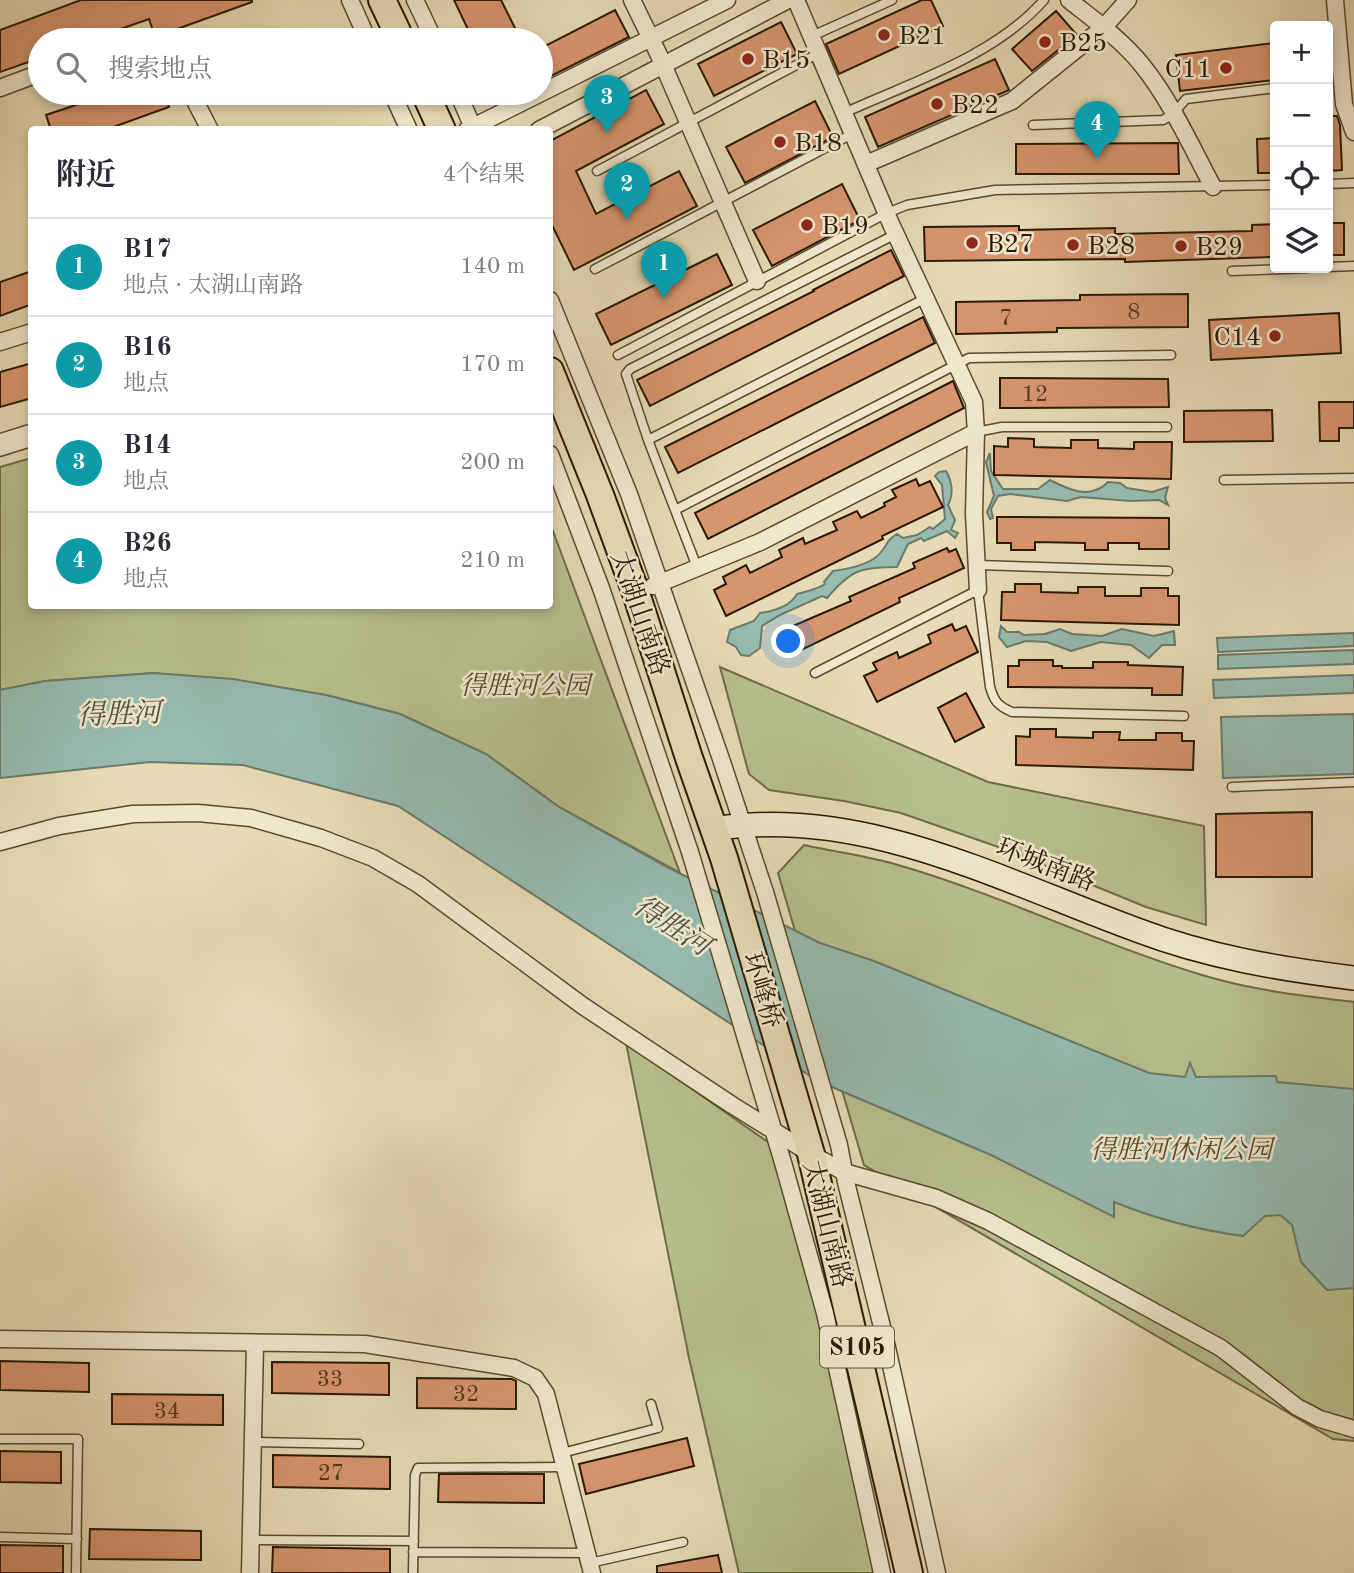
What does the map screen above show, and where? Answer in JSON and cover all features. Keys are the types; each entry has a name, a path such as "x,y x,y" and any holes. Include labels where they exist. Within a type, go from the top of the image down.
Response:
{"main road":[{"path":"382,0 395,28"},
{"path":"431,105 440,126"},
{"name":"太湖山南路","path":"553,378 636,593 724,858"},
{"name":"环城南路","path":"714,828 774,823 890,840 957,859 1138,931 1204,953 1276,968 1354,978"},
{"name":"环峰桥","path":"724,858 802,1121"},
{"name":"太湖山南路","path":"802,1121 909,1573"}],"street":[{"path":"350,0 363,28"},
{"path":"415,0 428,28"},
{"path":"632,0 757,281"},
{"path":"553,88 727,0"},
{"path":"548,126 788,0"},
{"path":"796,0 896,234 974,402 974,514 978,590"},
{"path":"1069,0 1142,65 1174,114 1213,187"},
{"path":"866,164 1012,101 1103,28 1128,0"},
{"path":"1335,0 1338,81 1354,132"},
{"path":"0,88 28,78"},
{"path":"197,105 208,126"},
{"path":"398,105 407,126"},
{"path":"463,105 471,126"},
{"path":"478,126 519,105"},
{"path":"553,307 629,494 765,892 839,1145 887,1343 937,1573"},
{"path":"0,342 28,333"},
{"path":"636,593 760,542 976,432"},
{"path":"0,445 28,436"},
{"path":"553,462 601,588 690,852 825,1313 882,1573"},
{"path":"0,842 60,826 146,814 198,813 251,818 321,838 373,858 418,884 583,1006 811,1154 844,1172 936,1198 988,1221 1221,1348 1297,1407 1320,1419 1354,1429"},
{"path":"0,1339 365,1344 514,1368 536,1378 546,1394 590,1563"},
{"path":"250,1573 255,1344"}],"lane":[{"path":"812,36 892,0"},
{"path":"844,113 961,60 997,40 1032,13 1044,0"},
{"path":"597,171 819,53"},
{"path":"1033,125 1163,120 1174,114 1186,99 1270,89"},
{"path":"595,269 853,134"},
{"path":"1333,184 1354,183"},
{"path":"618,355 887,213 907,205 995,190 1270,185"},
{"path":"698,567 648,440 626,374 631,369 896,234"},
{"path":"1333,267 1354,265"},
{"path":"1232,271 1270,270"},
{"path":"648,440 926,298"},
{"path":"675,510 969,358 1171,355"},
{"path":"976,432 1002,427 1167,427"},
{"path":"1224,480 1354,478"},
{"path":"977,565 1168,571"},
{"path":"815,673 978,590 990,687 999,707 1012,712 1184,716"},
{"path":"1232,787 1354,782"},
{"path":"413,1573 415,1475 421,1466 563,1460 658,1429 651,1404"},
{"path":"0,1438 78,1439 76,1573"},
{"path":"253,1442 359,1444"},
{"path":"0,1537 77,1539"},
{"path":"251,1540 414,1541"},
{"path":"413,1552 590,1563 682,1542"}],"green space":[{"name":"得胜河公园","path":"28,459 28,609 553,609 553,531 680,873 559,807 486,754 400,714 326,695 154,673 46,681 0,690 0,467"},
{"path":"720,667 988,782 1204,826 1206,925 1146,907 1004,849 901,813 769,790 749,774"},
{"name":"得胜河休闲公园","path":"804,845 887,862 937,877 1202,975 1258,989 1354,1002 1354,1441 1333,1439 864,1165 778,873"},
{"path":"626,1043 785,1154 875,1573 739,1573 689,1358"}],"water":[{"path":"990,453 991,471 1003,489 1038,489 1050,480 1087,492 1094,491 1108,482 1152,492 1168,487 1165,498 1168,505 1159,500 1130,501 1081,497 1067,501 1010,494 998,496 991,509 993,518 990,519 987,512 994,496 986,462"},
{"path":"946,471 951,488 948,505 955,520 951,530 958,533 955,538 947,531 924,541 921,538 908,544 897,567 857,572 843,581 827,598 822,596 780,615 762,626 760,648 749,656 741,655 736,647 727,642 730,630 754,621 760,613 786,605 797,594 822,586 833,571 872,560 897,534 903,538 917,535 930,527 933,529 945,519 942,485 935,476"},
{"path":"1001,626 1007,632 1024,635 1045,634 1060,629 1072,634 1102,636 1122,629 1154,636 1174,631 1175,645 1162,645 1149,658 1131,645 1101,642 1071,651 1047,642 1026,641 1007,647 999,637"},
{"path":"1354,633 1354,646 1218,652 1217,638"},
{"path":"1354,650 1354,664 1218,669 1218,655"},
{"name":"得胜河","path":"154,673 233,679 326,695 400,714 486,754 559,807 667,867 820,943 874,961 1149,1073 1185,1077 1190,1063 1196,1077 1276,1076 1277,1082 1354,1089 1354,1288 1327,1290 1301,1262 1292,1225 1280,1215 1265,1216 1243,1236 1177,1223 1114,1202 1114,1217 991,1155 818,1081 398,806 243,765 150,762 0,778 0,690 45,681"},
{"path":"1354,675 1354,693 1214,698 1213,680"},
{"path":"1354,714 1354,774 1223,778 1221,717"}],"building":[{"path":"81,0 252,0 180,28 152,28 149,19 123,28 28,28 28,62 0,72 0,30"},
{"path":"454,0 501,0 515,28 467,28"},
{"name":"B21","path":"922,0 931,0 943,26 839,74 826,44"},
{"path":"615,10 629,37 553,75 553,42"},
{"name":"B25","path":"1056,11 1077,35 1032,71 1012,49"},
{"name":"B15","path":"781,22 797,54 714,96 698,64"},
{"name":"C11","path":"1270,44 1270,81 1180,91 1176,55"},
{"name":"B22","path":"995,59 1009,90 878,147 865,117"},
{"path":"646,90 664,124 576,171 596,214 679,171 697,206 574,270 553,227 553,139"},
{"name":"B18","path":"815,101 833,137 745,183 726,147"},
{"path":"76,105 169,107 116,126 50,126 46,115"},
{"path":"1333,116 1337,116 1340,125 1342,170 1333,171"},
{"path":"1270,138 1270,173 1258,173 1257,139"},
{"path":"1178,143 1179,174 1016,174 1016,144"},
{"name":"B19","path":"842,184 860,220 772,266 753,230"},
{"path":"1333,223 1344,223 1344,255 1333,255"},
{"path":"1270,224 1270,257 1125,262 1125,259 925,261 924,227 1019,226 1019,230 1115,228 1115,234 1252,231 1252,225"},
{"path":"891,250 904,276 650,406 637,380"},
{"path":"717,254 732,285 611,345 596,314"},
{"path":"28,272 28,306 0,316 0,282"},
{"path":"1188,294 1188,327 1057,328 1057,332 956,334 956,302 1080,300 1080,295"},
{"name":"C14","path":"1339,313 1341,353 1211,360 1209,320"},
{"path":"923,317 935,343 678,473 665,447"},
{"path":"28,364 28,399 0,407 0,372"},
{"path":"1000,378 1168,379 1169,407 1000,408"},
{"path":"953,381 964,408 708,539 695,513"},
{"path":"1319,402 1354,402 1354,428 1339,428 1339,441 1320,441"},
{"path":"1272,410 1273,441 1184,442 1184,411"},
{"path":"1008,438 1034,439 1034,447 1071,448 1071,440 1098,440 1098,448 1134,449 1134,442 1172,442 1171,479 994,475 994,446 1008,447"},
{"path":"916,479 919,486 930,481 943,507 726,616 714,590 726,584 723,577 746,565 750,573 782,557 779,550 803,538 805,544 837,530 833,522 857,511 861,518 885,506 884,503 896,497 892,490"},
{"path":"997,517 1169,518 1169,549 1139,549 1139,543 1108,543 1108,550 1085,550 1085,543 1035,542 1035,550 1011,550 1011,543 997,543"},
{"path":"947,548 949,552 956,549 964,568 899,598 900,602 789,656 780,637 788,633 786,629 851,601 849,597 915,568 913,563"},
{"path":"1015,584 1041,584 1041,592 1078,593 1078,587 1105,587 1105,596 1141,596 1141,588 1168,588 1168,596 1179,596 1179,625 1001,620 1002,592 1015,592"},
{"path":"952,624 955,631 966,626 978,652 877,702 864,676 877,670 873,663 897,652 899,658 931,643 928,635"},
{"path":"1019,660 1053,660 1053,666 1062,668 1093,668 1093,662 1183,667 1182,695 1152,695 1152,688 1008,687 1008,666 1019,666"},
{"path":"966,693 984,727 955,742 938,708"},
{"path":"1030,729 1056,729 1056,737 1093,738 1093,732 1120,732 1119,740 1156,740 1156,733 1182,733 1182,741 1194,741 1193,770 1016,765 1016,736 1030,737"},
{"path":"1312,812 1312,877 1216,877 1216,814"},
{"path":"0,1361 89,1363 89,1392 0,1390"},
{"path":"272,1362 389,1363 389,1395 272,1393"},
{"path":"417,1378 512,1379 516,1381 516,1409 417,1408"},
{"path":"112,1394 223,1395 223,1425 112,1424"},
{"path":"687,1438 694,1466 586,1494 579,1464"},
{"path":"0,1451 61,1452 61,1483 0,1482"},
{"path":"273,1455 390,1457 390,1489 273,1487"},
{"path":"439,1474 544,1474 544,1503 438,1502"},
{"path":"90,1529 201,1531 201,1560 89,1559"},
{"path":"0,1545 63,1546 63,1573 0,1573"},
{"path":"273,1547 390,1549 390,1573 272,1573"},
{"path":"718,1555 722,1573 657,1573 657,1566"}],"place":[{"name":"B21","path":"884,35"},
{"name":"B25","path":"1045,42"},
{"name":"B15","path":"748,59"},
{"name":"C11","path":"1226,68"},
{"name":"B22","path":"937,104"},
{"name":"B14","path":"607,133"},
{"name":"B18","path":"780,142"},
{"name":"B26","path":"1097,159"},
{"name":"B16","path":"627,220"},
{"name":"B19","path":"807,225"},
{"name":"B27","path":"972,243"},
{"name":"B28","path":"1073,245"},
{"name":"B29","path":"1181,246"},
{"name":"B17","path":"664,299"},
{"name":"C14","path":"1275,336"}]}
